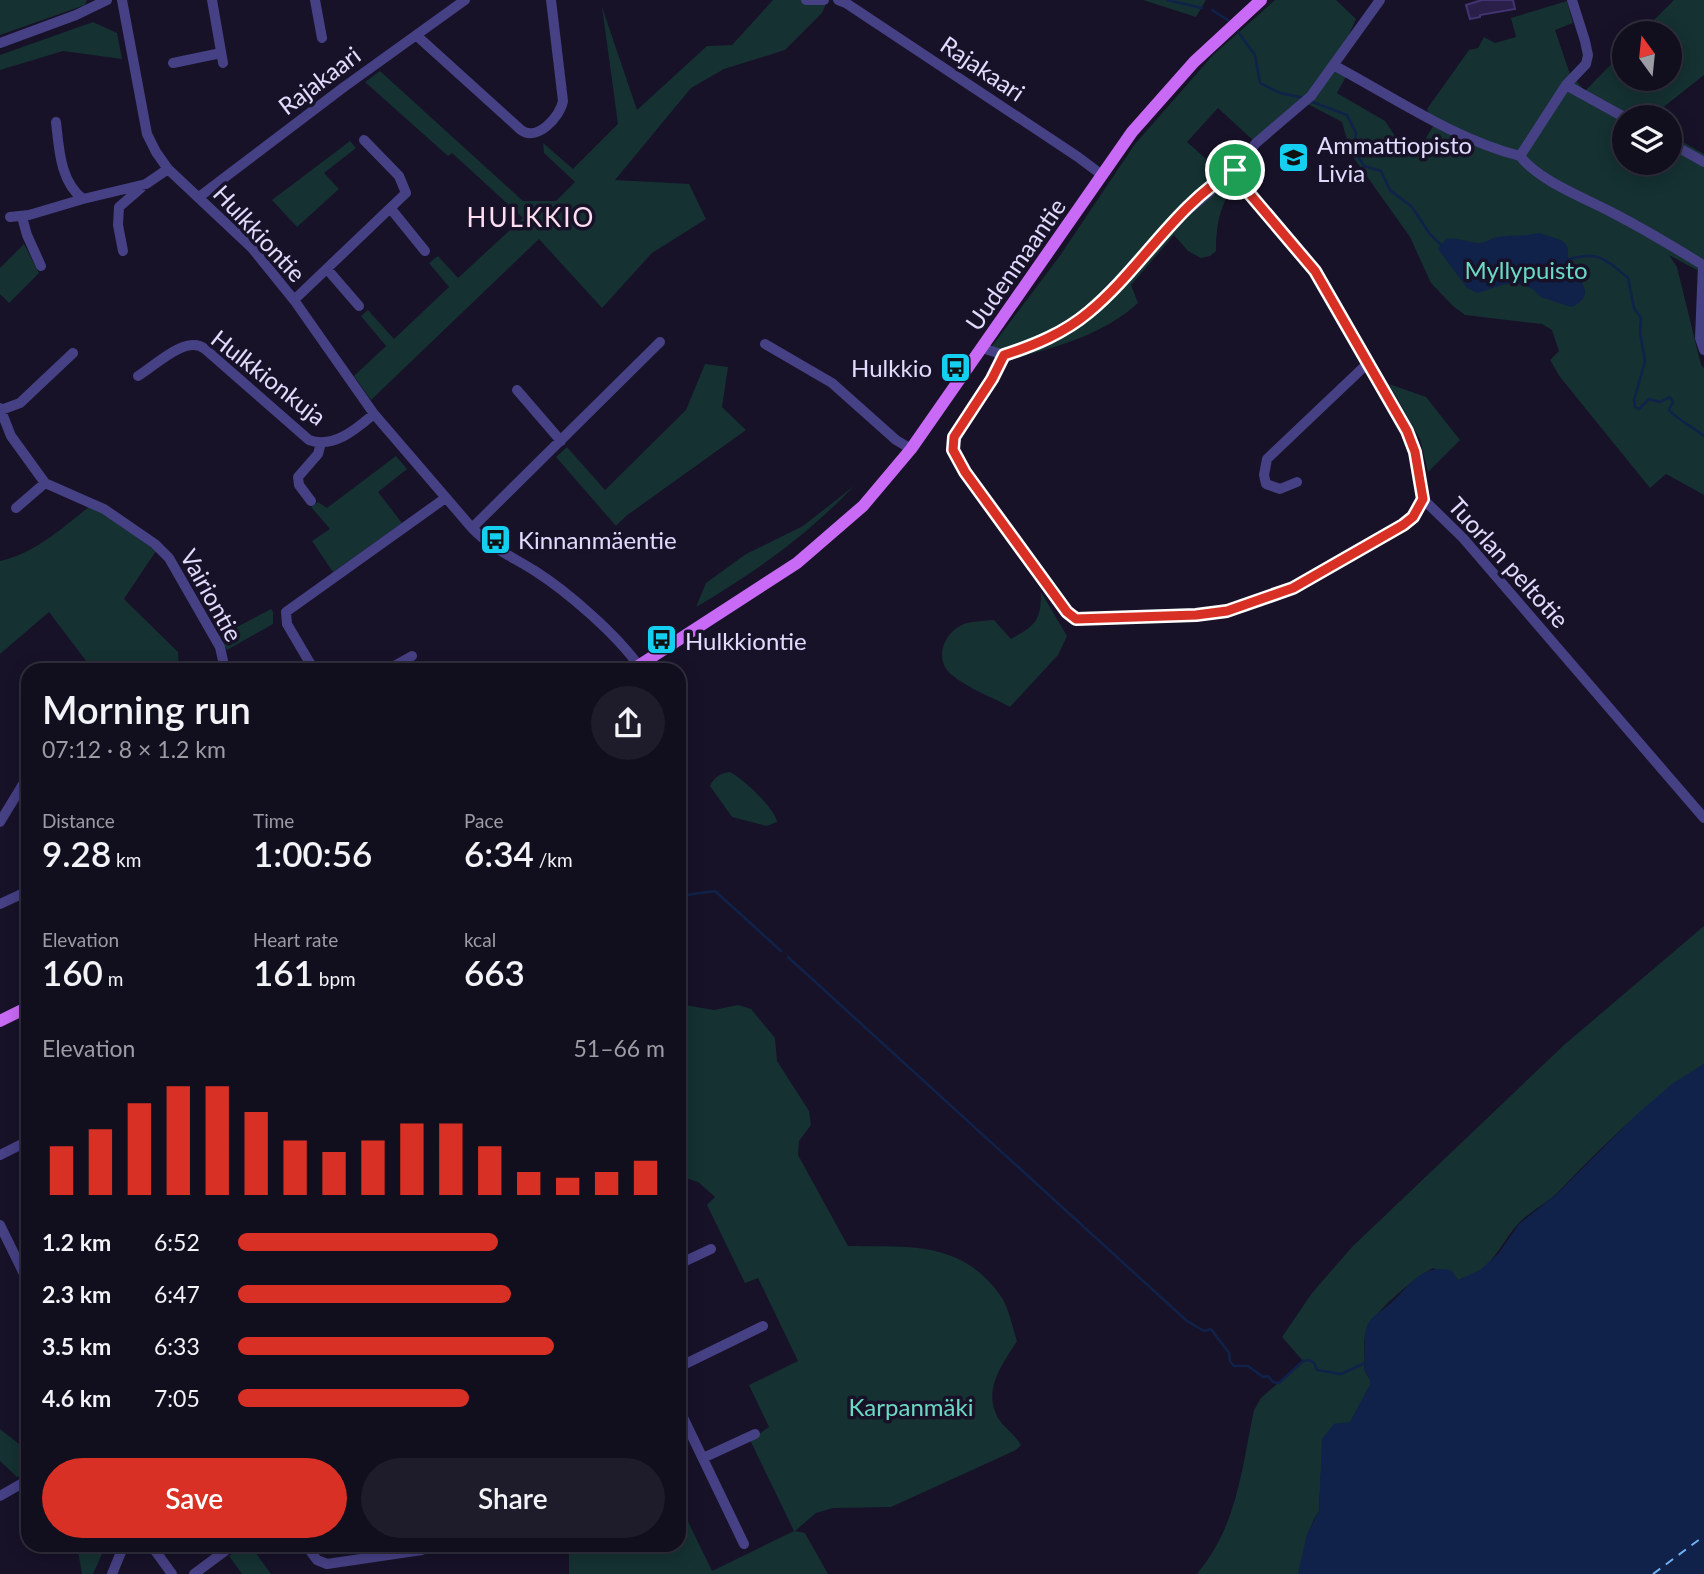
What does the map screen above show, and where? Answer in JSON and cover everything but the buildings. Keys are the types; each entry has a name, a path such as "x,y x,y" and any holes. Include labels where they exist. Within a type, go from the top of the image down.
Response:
{"main road":[{"name":"Uudenmaantie","path":"643,663 761,588 826,540 863,506 911,449 1132,132 1168,89 1261,0"},
{"path":"0,1021 21,1010"}],"street":[{"path":"0,43 76,15 107,0"},
{"name":"Hulkkiontie","path":"122,0 147,134 168,169 252,248 294,300 374,414 444,499 484,541 551,583 624,646 632,663"},
{"path":"173,63 222,58 212,0"},
{"path":"314,0 323,38"},
{"name":"Rajakaari","path":"199,197 465,0"},
{"path":"416,35 520,130 525,134 536,134 559,112 563,101 551,0"},
{"path":"806,0 824,0"},
{"name":"Rajakaari","path":"838,0 1044,134 1102,175"},
{"path":"982,348 1004,355 1044,341 1090,312 1173,223 1235,170 1256,142 1308,99 1335,66 1380,0"},
{"path":"1520,156 1566,85 1586,64 1588,55 1572,0"},
{"path":"1335,66 1450,129 1493,149 1520,156 1528,165 1558,184 1703,263 1700,338 1704,349"},
{"path":"1566,85 1612,110"},
{"path":"56,122 60,154 67,179 83,199"},
{"path":"294,300 403,197 405,186 399,176 363,140"},
{"path":"1682,150 1704,162"},
{"path":"122,251 118,225 119,207 168,169"},
{"name":"Tuorlan peltotie","path":"1235,170 1237,179 1315,271 1407,431 1417,462 1423,499 1467,542 1704,818"},
{"path":"10,217 22,217 146,184"},
{"path":"391,209 425,251"},
{"path":"22,217 41,266"},
{"path":"327,268 359,306"},
{"path":"472,528 660,342"},
{"path":"765,344 832,383 896,440 911,449"},
{"name":"Hulkkionkuja","path":"138,376 183,347 200,346 304,437 321,443 349,434 374,414"},
{"path":"16,508 45,482 11,436 1,409 20,403 73,353"},
{"path":"1004,355 992,379 959,427 953,450 988,504 1067,612 1076,619 1196,615 1227,611 1262,599 1293,588 1403,525 1413,517 1423,499"},
{"path":"1297,482 1280,489 1266,484 1264,475 1267,459 1368,363"},
{"path":"517,390 561,440"},
{"path":"311,500 299,485 298,477 318,454 321,443"},
{"name":"Vairiontie","path":"45,482 104,509 163,551 179,573 220,647 223,663"},
{"path":"310,663 287,624 286,612 444,499"},
{"path":"400,663 412,656"},
{"path":"0,822 21,788"},
{"path":"0,904 21,894"},
{"path":"0,1155 21,1144"},
{"path":"0,1225 21,1268"},
{"path":"686,1261 711,1249"},
{"path":"686,1364 763,1326"},
{"path":"686,1423 744,1544"},
{"path":"703,1458 755,1434"},
{"path":"0,1496 21,1484"},
{"path":"112,1574 121,1552"},
{"path":"157,1552 173,1574"},
{"path":"194,1574 224,1552"},
{"path":"311,1552 317,1560 327,1564 408,1552"}],"green space":[{"path":"0,0 87,0 85,5 0,35"},
{"path":"773,0 828,0 822,13 785,50 724,69 691,88 615,180 689,184 706,219 652,253 602,308 539,239 371,400 354,376 386,346 361,316 368,310 394,339 449,287 429,263 438,256 458,278 523,218 452,153 448,156 365,82 380,71 523,201 556,201 575,182 544,153 543,143 573,169 618,124 602,7 637,110 707,46 732,45"},
{"path":"1143,0 1206,0 1196,17"},
{"name":"Myllypuisto","path":"1275,0 1336,0 1356,19 1335,66 1348,73 1337,93 1385,121 1401,145 1419,150 1436,121 1430,117 1427,109 1469,50 1478,48 1484,37 1495,43 1516,37 1511,18 1567,1 1573,23 1555,30 1570,74 1585,91 1612,63 1612,91 1682,91 1682,21 1653,21 1674,0 1704,0 1704,75 1666,105 1612,105 1612,175 1682,175 1682,142 1704,154 1704,267 1697,270 1669,255 1677,267 1701,365 1704,368 1704,495 1666,474 1650,488 1560,377 1550,360 1559,351 1552,330 1542,324 1465,315 1453,306 1431,283 1410,237 1351,154 1342,122 1304,102 1256,143 1218,108 1187,142 1225,176 1237,179 1220,213 1216,251 1201,258 1188,251 1174,235 1131,285 1138,303 1123,315 1072,341 999,363 1003,355 989,350 1059,257 1135,144 1213,55"},
{"path":"93,22 117,33 122,59 63,51 0,70 0,55"},
{"path":"350,141 356,148 324,173 339,189 297,227 272,200"},
{"path":"24,244 39,273 9,303 0,294 0,268"},
{"path":"705,364 728,367 722,407 746,430 626,516 616,526 556,457 567,447 605,490 686,410"},
{"path":"1389,384 1426,397 1460,440 1428,472 1420,439"},
{"path":"396,456 407,469 378,492 402,523 333,572 312,541 330,529 311,507 318,502 327,508"},
{"path":"854,486 817,522 780,552 696,607 706,583 746,554 803,526"},
{"path":"89,507 97,508 156,551 124,599 178,652 179,663 88,663 49,612 0,654 0,561 24,553"},
{"path":"1041,592 1067,636 1058,655 1010,707 952,675 946,668 942,653 947,638 953,631 967,623 994,620 1011,639 1035,621 1040,610"},
{"path":"271,609 273,624 227,650 220,636"},
{"path":"730,772 765,802 777,822 767,826 732,817 710,786 718,776"},
{"path":"1704,926 1704,1064 1646,1107 1555,1195 1523,1219 1486,1266 1469,1277 1458,1280 1433,1268 1404,1289 1374,1319 1364,1341 1364,1369 1370,1385 1350,1423 1334,1424 1322,1453 1319,1511 1313,1521 1298,1574 1197,1574 1211,1555 1230,1516 1254,1410 1261,1398 1303,1361 1282,1337 1312,1293 1352,1247 1564,1045"},
{"name":"Karpanmäki","path":"686,1005 714,1010 738,1005 751,1009 775,1038 777,1061 809,1111 811,1125 799,1141 798,1155 848,1246 932,1250 968,1264 985,1277 1000,1295 1017,1341 997,1375 992,1394 993,1404 998,1418 1021,1445 1016,1450 891,1507 833,1508 816,1513 795,1531 805,1533 828,1574 569,1574 569,1552 686,1552 686,1517 712,1571 794,1531 750,1440 769,1427 749,1385 798,1361 758,1278 745,1283 707,1205 715,1197 698,1182 686,1178"},
{"path":"0,1429 21,1446 21,1475 17,1477 0,1461"},
{"path":"78,1552 103,1552 93,1574 82,1574"},
{"path":"234,1552 255,1552 271,1574 242,1574 229,1556"}],"water":[{"path":"1539,233 1564,242 1567,246 1566,267 1581,282 1585,292 1580,302 1572,307 1541,297 1533,289 1516,283 1478,293 1467,288 1438,249 1446,239 1480,243 1499,237"},
{"path":"1704,1064 1704,1574 1298,1574 1307,1534 1319,1511 1322,1439 1334,1424 1350,1422 1370,1385 1370,1379 1364,1369 1366,1331 1371,1319 1424,1273 1442,1269 1452,1271 1458,1280 1480,1270 1498,1254 1519,1224 1558,1193 1636,1115 1672,1084"}],"waterway":[{"path":"1167,0 1202,8"},
{"path":"1212,10 1228,20"},
{"path":"1238,32 1255,55 1260,83 1280,93 1304,98"},
{"path":"1310,101 1347,115 1356,133 1354,150 1364,166 1381,171 1390,190 1412,207 1429,233 1443,247"},
{"path":"1565,260 1585,256 1599,257 1628,278 1634,308 1641,318 1640,333 1645,361 1634,400 1635,407 1639,409 1649,399 1660,402 1670,397 1673,402 1669,410 1704,436"},
{"path":"686,895 715,891 781,951"},
{"path":"788,957 1187,1321 1204,1331 1211,1329 1229,1353 1234,1366 1248,1366 1263,1377 1268,1376 1273,1382 1279,1383 1303,1361 1314,1363 1317,1370 1341,1374 1365,1363"}],"ferry route":[{"path":"1653,1574 1704,1536"}],"place":[{"name":"Ammattiopisto Livia","path":"1294,158"},
{"name":"Hulkkio","path":"955,367"},
{"name":"Kinnanmäentie","path":"495,539"},
{"name":"Hulkkiontie","path":"662,640"}],"district":[{"name":"HULKKIO","path":"531,217"}],"route":[{"path":"1235,170 1237,179 1315,271 1398,415 1415,452 1423,499 1413,517 1403,525 1293,588 1262,599 1227,611 1196,615 1076,619 1067,612 965,472 953,450 954,437 992,379 1004,355 1044,341 1090,312 1173,223 1235,170"}]}
